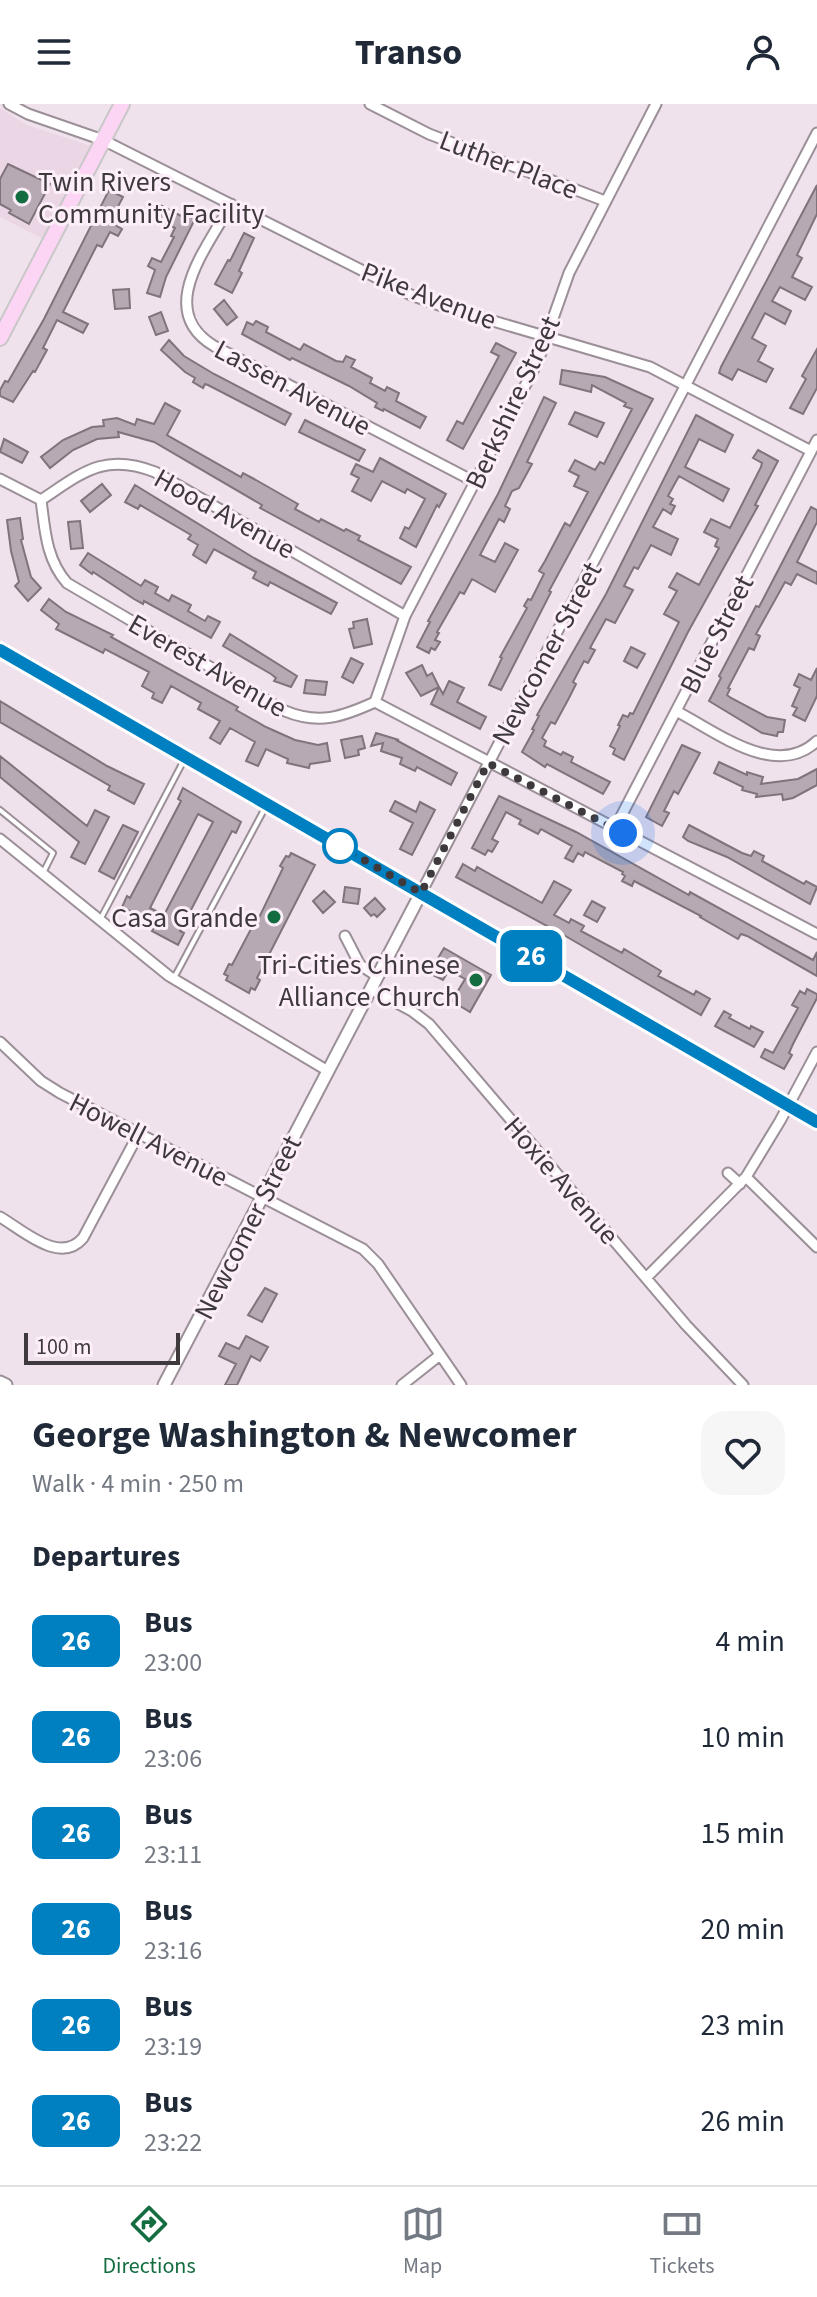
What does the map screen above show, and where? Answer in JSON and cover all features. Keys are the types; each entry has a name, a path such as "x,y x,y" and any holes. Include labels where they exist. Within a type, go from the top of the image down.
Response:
{"main road":[{"path":"0,338 122,104"},
{"path":"0,650 817,1122"}],"street":[{"name":"Pike Avenue","path":"9,104 28,114 103,140 411,295 650,367 811,451"},
{"name":"Luther Place","path":"370,104 429,134 605,201"},
{"name":"Berkshire Street","path":"375,702 405,616 538,361 569,273 656,104"},
{"name":"Newcomer Street","path":"164,1385 817,133"},
{"name":"Lassen Avenue","path":"231,204 189,281 186,308 197,333 214,346 475,482"},
{"name":"Blue Street","path":"615,828 817,440"},
{"name":"Hood Avenue","path":"41,500 89,468 103,464 137,465 155,472 405,616"},
{"path":"0,479 41,500"},
{"name":"Everest Avenue","path":"41,500 44,531 53,562 67,583 81,593 302,718 331,718 375,702"},
{"path":"375,702 817,934"},
{"path":"676,711 761,755 787,756 799,753 817,741"},
{"path":"0,839 174,979 328,1071"},
{"path":"345,936 360,965 377,976"},
{"name":"Hoxie Avenue","path":"371,989 429,1024 709,1352 743,1385"},
{"name":"Howell Avenue","path":"0,1042 50,1087 368,1254 461,1385"},
{"path":"646,1278 743,1181 817,1052"},
{"path":"0,1217 55,1249 77,1245 139,1133"},
{"path":"728,1173 743,1181 817,1247"},
{"path":"402,1385 440,1355"},
{"path":"0,1382 6,1385"}],"lane":[{"path":"100,920 186,757"},
{"path":"174,979 267,804"},
{"path":"0,810 53,853 43,874"}],"shaded area":[{"path":"0,108 27,125 91,146 43,239 0,217"}],"building":[{"name":"Twin Rivers Community Facility","path":"8,164 50,184 29,224 0,204 0,179"},
{"path":"817,185 817,214 797,255 802,258 792,277 812,287 805,300 780,287 772,301 791,311 785,324 765,313 752,338 766,346 758,361 773,369 766,382 738,369 732,380 719,373 721,367"},
{"path":"109,190 123,197 110,222 122,229 118,236 110,232 102,247 97,245 63,312 88,324 83,333 57,320 43,348 47,350 13,402 0,396 5,381 8,382 44,319"},
{"path":"158,204 181,216 183,213 195,219 166,277 160,297 147,293 155,270 148,266 152,258 161,262 174,237 171,236 175,228 152,216"},
{"path":"244,233 254,238 232,293 215,284"},
{"path":"129,289 130,308 115,309 113,290"},
{"path":"224,300 237,317 227,325 214,309"},
{"path":"161,312 168,331 156,335 149,317"},
{"path":"256,321 268,327 266,332 300,350 304,344 336,361 343,362 346,356 355,360 351,367 372,378 370,383 385,391 387,387 399,393 396,401 426,417 420,428 375,407 377,403 349,386 292,358 290,360 242,334 247,322 253,325"},
{"path":"169,340 184,356 291,414 285,425 208,385 205,384 203,388 193,382 195,378 161,350"},
{"path":"496,343 516,353 463,449 447,440 457,421 463,424 499,356 491,352"},
{"path":"817,349 817,388 803,414 790,408 806,379 802,376"},
{"path":"562,370 605,377 653,399 549,591 501,690 489,685 500,657 527,608 524,606 528,599 531,600 544,574 539,571 565,523 570,526 588,492 574,486 579,476 569,471 575,460 595,470 600,462 604,464 632,409 592,385 591,392 560,384"},
{"path":"544,397 556,403 527,462 532,464 519,488 512,491 505,506 510,509 504,522 499,519 480,555 495,562 505,543 518,550 495,592 472,579 464,594 460,592 437,632 435,640 440,642 429,653 417,647 428,621 498,494"},
{"path":"165,403 180,411 167,435 241,477 243,473 298,504 295,509 319,522 321,519 344,531 346,529 360,536 358,540 411,567 401,584 260,508 262,505 154,442 118,432 119,437 97,439 73,450 50,468 41,457 63,440 92,427 104,426 103,420 117,418 135,425 137,419 154,424"},
{"path":"575,412 604,423 597,437 569,424"},
{"path":"696,415 733,435 725,452 699,439 685,467 729,489 723,501 679,476 668,496 673,499 670,504 675,506 671,514 663,509 653,527 678,539 671,555 651,545 638,569 634,567 624,586 633,590 615,623 606,619 590,648 595,650 588,663 584,661 555,724 551,722 542,738 546,741 544,746 573,757 571,762 610,782 603,794 547,764 545,767 522,752 534,730 537,715 606,594"},
{"path":"305,420 365,450 359,461 299,432"},
{"path":"4,439 28,452 22,463 0,452"},
{"path":"758,450 778,461 755,505 758,506 688,632 624,760 613,754 615,749 610,746 618,725 623,715 628,717 630,713 633,714 679,622 664,614 677,591 669,587 677,573 699,585 719,548 715,546 718,539 704,532 711,519 730,528 761,467 762,463 753,458"},
{"path":"380,458 446,494 439,507 437,505 416,547 400,538 405,527 409,529 425,499 382,481 371,501 352,491 359,478 351,474 356,464 373,472"},
{"path":"102,484 111,495 90,512 81,501"},
{"path":"135,485 254,558 337,603 331,614 270,582 268,586 253,578 256,572 214,549 206,563 193,555 198,545 188,539 191,535 140,505 138,509 125,502"},
{"path":"811,507 817,510 817,522 797,562 817,572 817,584 797,574 791,585 785,582 756,634 760,636 754,650 749,648 728,688 727,695 731,698 767,717 785,720 783,732 778,732 777,736 762,733 709,701 721,678 719,676"},
{"path":"20,518 21,540 31,577 41,588 28,601 15,586 19,582 7,520"},
{"path":"80,521 83,548 71,549 68,522"},
{"path":"88,553 141,586 145,580 158,587 155,593 169,601 172,595 191,605 188,611 205,621 208,616 220,622 211,638 92,574 80,565"},
{"path":"49,599 66,612 113,635 111,637 238,707 236,710 266,727 295,740 318,745 327,743 330,761 310,764 309,768 287,763 288,759 266,749 258,766 246,761 255,742 230,728 220,744 210,738 220,721 198,709 201,703 171,686 162,703 152,698 154,693 142,686 149,672 105,649 103,653 56,629 59,624 41,610"},
{"path":"367,619 372,644 354,648 349,629 354,628 353,622"},
{"path":"230,634 297,676 291,687 274,681 276,678 271,674 223,646"},
{"path":"631,647 645,654 637,668 624,661"},
{"path":"351,658 363,664 353,683 342,677"},
{"path":"422,665 427,676 432,673 439,687 421,696 406,673"},
{"path":"817,668 817,696 805,721 793,715 797,708 792,706 800,688 794,685 799,674 811,680"},
{"path":"306,680 327,682 325,695 304,693"},
{"path":"449,681 464,688 457,702 486,717 480,729 431,704 439,687 443,694"},
{"path":"0,701 107,766 144,784 134,804 108,790 110,786 0,722"},
{"path":"376,733 399,740 396,740 457,773 451,785 417,767 415,771 400,764 402,758 381,751 383,743 371,746"},
{"path":"362,736 365,748 358,750 359,755 345,758 341,740"},
{"path":"682,745 700,753 678,794 674,791 664,811 669,813 662,826 646,817"},
{"path":"0,756 87,826 95,810 109,817 85,864 71,857 79,842 0,777"},
{"path":"719,762 747,775 747,772 763,777 761,784 798,779 817,769 817,785 783,800 782,794 756,797 757,794 742,790 743,787 714,773"},
{"path":"183,788 241,822 236,833 232,831 180,931 184,933 178,945 152,931 156,924 122,907 127,896 130,898 181,801 178,799","holes":["198,814 213,822 164,915 150,908"]},
{"path":"499,796 576,832 813,960 817,952 817,976 747,936 741,934 738,939 634,881 632,886 622,881 625,876 623,872 585,852 583,856 578,853 573,862 565,858 572,846 541,829 538,834 519,824 521,820 506,812 492,839 498,842 492,852 488,850 485,855 472,848"},
{"path":"395,801 416,812 420,802 435,810 412,855 400,849 413,823 390,811"},
{"path":"123,825 138,832 114,879 99,871"},
{"path":"689,825 742,853 751,856 754,851 764,856 762,861 804,884 806,881 817,887 810,904 727,857 688,841 683,837"},
{"name":"Casa Grande","path":"291,853 315,865 257,978 260,980 255,990 251,988 249,993 226,980 228,976 224,974 254,928 283,868 280,866"},
{"path":"463,864 475,871 477,867 542,903 554,881 571,890 554,915 584,926 581,931 622,953 624,949 661,971 658,976 694,995 696,991 710,999 701,1015 456,877"},
{"path":"345,887 360,889 358,904 343,902"},
{"path":"324,891 335,902 323,913 313,901"},
{"path":"375,898 385,909 377,917 374,914 371,916 364,908"},
{"path":"592,901 605,908 597,922 584,915"},
{"name":"Tri-Cities Chinese Alliance Church","path":"444,948 491,975 470,1012 452,1001 465,979 449,970 443,980 429,973"},
{"path":"807,989 817,994 817,998 784,1069 761,1057 765,1049 773,1053 798,1008 792,1005 800,991 805,994"},
{"path":"724,1011 731,1015 729,1018 763,1032 754,1047 715,1026"},
{"path":"265,1288 277,1294 262,1322 248,1315"},
{"path":"246,1336 268,1347 260,1361 251,1356 237,1385 225,1385 236,1364 219,1356 226,1343 239,1349"}],"bus line":[{"name":"26","path":"0,650 817,1122"}],"place":[{"name":"Twin Rivers Community Facility","path":"22,197"},
{"name":"Casa Grande","path":"274,917"},
{"name":"Tri-Cities Chinese Alliance Church","path":"476,980"}],"route":[{"path":"340,846 421,893 488,763 623,833"}]}
